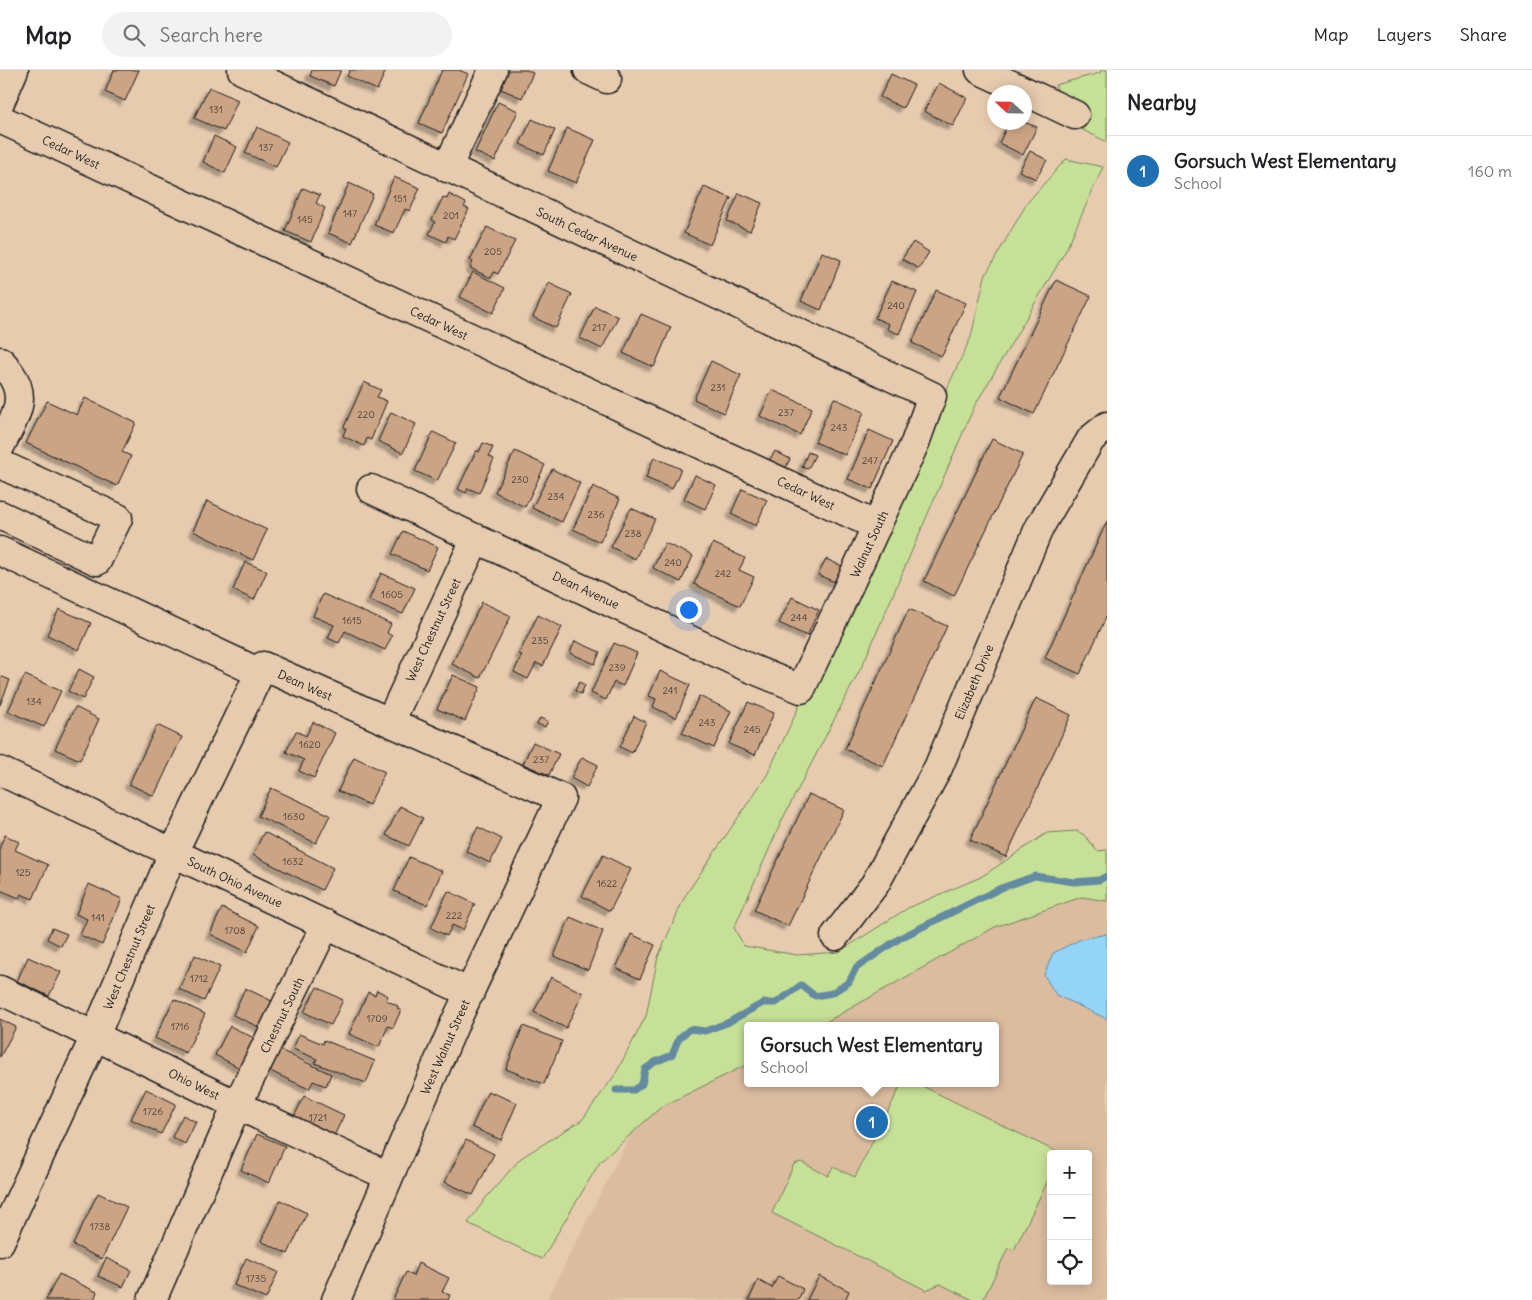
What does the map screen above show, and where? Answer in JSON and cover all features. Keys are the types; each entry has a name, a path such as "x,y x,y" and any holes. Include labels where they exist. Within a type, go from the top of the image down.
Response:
{"street":[{"path":"0,102 14,70"},
{"name":"South Cedar Avenue","path":"242,70 932,396"},
{"path":"447,168 493,70"},
{"path":"980,70 1075,115"},
{"name":"Cedar West","path":"0,119 877,526"},
{"path":"0,361 15,380 20,392 20,402 0,447"},
{"name":"Walnut South","path":"801,689 915,443 932,396"},
{"name":"Elizabeth Drive","path":"835,936 875,884 938,768 1039,528 1091,439 1107,426"},
{"path":"0,464 118,518 97,561 0,515"},
{"name":"Dean Avenue","path":"371,489 709,649 801,689"},
{"name":"West Chestnut Street","path":"390,722 476,538"},
{"name":"Dean West","path":"0,550 260,673 263,666 561,798"},
{"name":"West Chestnut Street","path":"0,1242 95,1036 173,854 260,673"},
{"name":"South Ohio Avenue","path":"0,771 470,993"},
{"name":"West Walnut Street","path":"336,1300 388,1176 470,993 561,798"},
{"name":"Chestnut South","path":"152,1300 237,1105 326,924"},
{"name":"Ohio West","path":"0,990 388,1176"}],"shaded area":[{"path":"1059,881 1107,885 1107,1300 547,1300 653,1090 744,1043 744,1087 999,1087 999,1022 786,1022"}],"green space":[{"path":"1101,70 1107,70 1107,142 1073,125 1055,85 1100,73"},
{"path":"1066,159 1103,167 1065,252 974,407 863,664 782,820 734,928 744,946 797,955 839,952 908,908 981,877 1047,833 1077,831 1084,835 1097,851 1107,850 1107,901 1082,897 995,927 826,1022 744,1022 744,1066 661,1107 600,1162 542,1259 468,1223 485,1199 521,1158 582,1120 615,1075 646,1016 658,957 685,896 767,775 971,337 985,276 1027,203"},
{"path":"900,1087 924,1087 1053,1150 1047,1150 1047,1182 1014,1250 1008,1248 983,1300 973,1300 940,1284 926,1290 772,1213 794,1164 801,1162 828,1176 833,1167 855,1177"}],"water":[{"path":"1107,934 1107,1019 1056,995 1044,975 1053,953 1081,939"}],"building":[{"path":"114,70 139,70 125,101 105,92"},
{"path":"312,70 341,70 334,86 310,76"},
{"path":"350,70 386,70 377,90 347,76"},
{"path":"442,70 459,70 468,74 442,133 419,123"},
{"path":"509,70 527,70 533,73 522,98 501,89"},
{"path":"891,74 914,85 903,108 880,97"},
{"path":"939,83 967,98 953,126 924,111"},
{"path":"209,87 238,100 224,131 194,118"},
{"path":"498,102 518,111 495,161 475,152"},
{"path":"532,119 555,130 544,155 520,144"},
{"path":"1032,125 1037,127 1023,155 999,143 1005,130 1032,130"},
{"path":"257,127 288,142 276,167 245,153"},
{"path":"567,128 595,140 576,183 548,171"},
{"path":"214,136 237,147 225,173 203,162"},
{"path":"1030,151 1047,160 1036,179 1019,171"},
{"path":"394,177 420,188 410,211 405,209 394,233 374,225"},
{"path":"349,183 373,194 352,243 328,233"},
{"path":"704,187 731,198 710,245 684,233"},
{"path":"303,188 320,195 316,203 325,208 311,242 285,231"},
{"path":"739,193 762,203 750,231 727,221"},
{"path":"449,194 466,203 464,207 469,209 454,239 448,236 446,242 429,234 435,222 432,220 443,197 447,199"},
{"path":"487,227 515,241 498,274 494,272 491,278 470,268 473,262 470,260"},
{"path":"913,242 929,252 919,269 902,259"},
{"path":"822,252 841,260 821,310 801,301"},
{"path":"473,272 505,288 493,313 460,297"},
{"path":"1056,280 1091,296 1034,414 1000,397"},
{"path":"892,281 917,292 899,334 887,329 889,324 875,318"},
{"path":"549,283 572,294 556,328 533,317"},
{"path":"936,290 966,303 942,356 912,343"},
{"path":"595,306 618,317 602,349 580,338"},
{"path":"641,314 671,327 654,367 623,353"},
{"path":"711,361 741,375 724,413 694,399"},
{"path":"364,382 381,390 377,397 387,401 371,440 367,438 364,446 343,436 346,428 344,427"},
{"path":"772,390 812,408 800,435 760,416"},
{"path":"85,398 136,423 122,452 131,456 117,486 26,443 47,401 77,415"},
{"path":"834,398 864,412 845,455 815,442"},
{"path":"391,412 416,424 403,453 378,441"},
{"path":"869,430 893,441 872,489 848,479"},
{"path":"433,432 456,443 437,481 415,471"},
{"path":"992,439 1023,454 954,596 924,581"},
{"path":"483,443 493,447 489,456 494,459 479,493 468,488 466,493 458,489 476,451 479,452"},
{"path":"515,451 545,465 525,507 495,492"},
{"path":"775,451 790,459 785,469 769,461"},
{"path":"808,452 815,455 808,469 802,467"},
{"path":"654,457 681,469 672,489 646,478"},
{"path":"552,469 580,483 562,522 532,508"},
{"path":"695,475 716,485 705,509 684,499"},
{"path":"593,486 620,499 600,542 573,529"},
{"path":"742,489 767,500 756,526 731,514"},
{"path":"207,501 267,530 253,560 193,531"},
{"path":"631,508 655,519 635,559 611,547"},
{"path":"1107,521 1107,615 1080,674 1045,658"},
{"path":"403,531 438,547 427,570 392,554"},
{"path":"665,543 693,556 681,582 653,568"},
{"path":"713,543 745,558 739,570 754,577 740,606 694,584"},
{"path":"826,559 844,567 837,583 818,575"},
{"path":"245,562 267,571 254,600 233,590"},
{"path":"381,573 415,588 403,614 369,600"},
{"path":"323,594 391,624 387,633 392,636 385,650 345,631 339,643 328,638 334,625 313,616"},
{"path":"792,597 819,610 807,636 779,623"},
{"path":"482,602 511,616 480,678 452,664"},
{"path":"59,609 91,623 79,650 47,635"},
{"path":"909,609 947,626 883,766 845,749"},
{"path":"538,615 562,627 543,666 536,663 528,679 514,672 522,655 519,654"},
{"path":"575,641 600,652 595,664 570,653"},
{"path":"614,643 637,653 623,686 614,682 606,700 591,693"},
{"path":"79,669 94,677 83,699 68,691"},
{"path":"660,671 690,685 676,718 653,707 656,699 649,696"},
{"path":"25,675 61,691 44,727 8,711"},
{"path":"453,675 480,687 465,721 437,709"},
{"path":"0,676 10,680 0,705"},
{"path":"579,682 585,685 581,694 575,691"},
{"path":"699,696 731,711 714,748 682,733"},
{"path":"1036,698 1071,715 1006,857 970,840"},
{"path":"748,702 774,713 755,755 729,744"},
{"path":"75,707 99,719 80,760 55,749"},
{"path":"634,716 646,722 632,753 620,747"},
{"path":"540,718 548,721 545,727 537,724"},
{"path":"313,722 335,733 314,778 299,771 304,760 286,752 296,731 306,736"},
{"path":"157,725 182,737 154,796 129,784"},
{"path":"533,742 559,754 549,775 523,764"},
{"path":"354,757 385,772 369,805 338,791"},
{"path":"582,757 598,765 587,787 571,778"},
{"path":"271,788 330,815 316,843 258,816"},
{"path":"809,794 844,810 788,926 754,910"},
{"path":"400,806 423,818 409,846 386,835"},
{"path":"478,827 502,839 490,863 466,851"},
{"path":"264,832 333,868 322,890 253,855"},
{"path":"5,835 19,842 15,850 48,865 33,899 21,894 19,898 0,890 0,846"},
{"path":"603,855 631,869 610,911 582,896"},
{"path":"409,857 442,871 427,905 394,891"},
{"path":"89,884 122,899 102,945 80,935 87,919 76,914"},
{"path":"448,891 475,904 463,930 452,925 447,936 431,928"},
{"path":"222,908 259,926 247,952 210,934"},
{"path":"570,917 603,931 588,970 554,956"},
{"path":"52,928 67,934 61,946 47,939"},
{"path":"631,934 655,945 640,979 616,968"},
{"path":"195,955 220,967 204,1001 179,989"},
{"path":"28,957 61,972 49,996 17,981"},
{"path":"551,977 583,993 566,1028 534,1012"},
{"path":"317,987 343,1000 331,1025 304,1012"},
{"path":"245,988 274,1002 261,1028 233,1015"},
{"path":"377,990 388,996 386,1000 398,1006 397,1008 401,1010 393,1028 388,1026 379,1047 349,1034 368,992 375,995"},
{"path":"174,999 205,1014 186,1053 155,1038"},
{"path":"0,1019 16,1027 0,1057"},
{"path":"230,1026 256,1039 240,1068 215,1055"},
{"path":"523,1026 562,1041 544,1084 506,1069"},
{"path":"299,1034 323,1044 324,1040 375,1061 366,1083 315,1063 317,1059 293,1049"},
{"path":"280,1050 331,1074 326,1086 313,1081 309,1089 270,1071"},
{"path":"146,1089 176,1104 161,1134 131,1119"},
{"path":"488,1091 517,1103 501,1140 472,1127"},
{"path":"304,1096 344,1115 333,1138 293,1119"},
{"path":"183,1115 196,1122 185,1144 172,1137"},
{"path":"257,1134 285,1146 269,1183 241,1170"},
{"path":"466,1140 494,1154 473,1195 445,1182"},
{"path":"98,1193 127,1207 102,1259 73,1245"},
{"path":"280,1200 307,1213 288,1254 261,1241"},
{"path":"106,1258 131,1270 123,1287 98,1276"},
{"path":"246,1258 278,1272 266,1299 234,1285"},
{"path":"418,1263 449,1278 442,1292 450,1295 448,1300 393,1300 406,1272 413,1276"},
{"path":"59,1274 97,1292 94,1300 46,1300"},
{"path":"778,1276 803,1289 798,1300 749,1300 758,1280 772,1288"},
{"path":"819,1276 849,1291 845,1300 807,1300"}],"waterway":[{"path":"616,1090 634,1090 642,1084 645,1069 655,1062 672,1055 679,1038 690,1029 705,1031 727,1023 763,1003 776,1003 801,985 815,996 832,993 849,982 856,968 900,938 1001,888 1035,876 1074,882 1099,880 1107,876"}],"place":[{"name":"Gorsuch West Elementary","path":"872,1122"}]}
